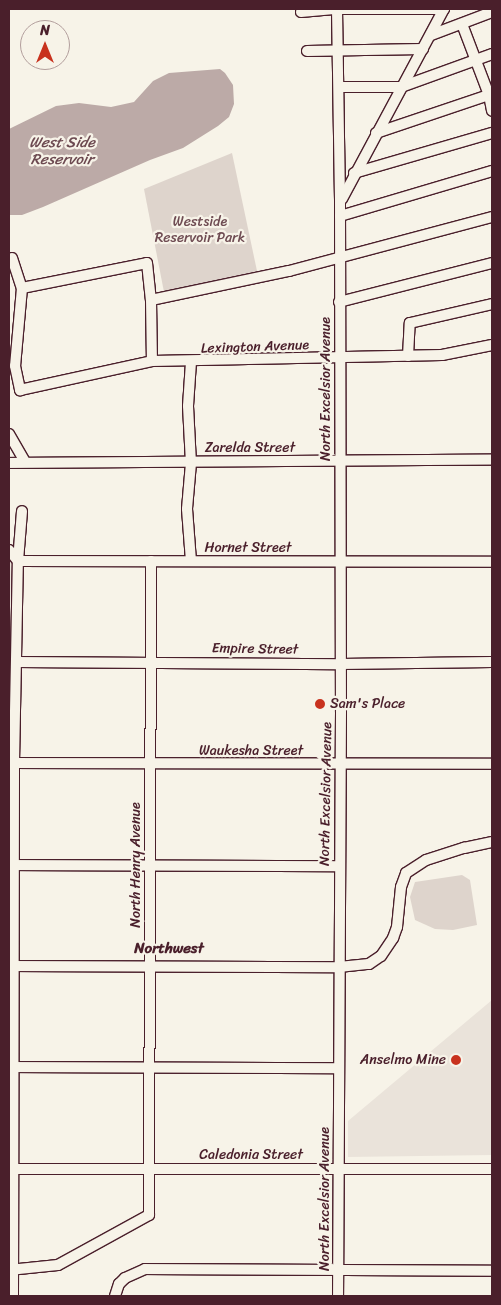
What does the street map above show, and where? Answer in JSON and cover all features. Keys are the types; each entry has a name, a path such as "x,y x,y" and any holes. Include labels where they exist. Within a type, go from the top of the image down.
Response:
{"street":[{"path":"301,12 337,9 444,9 340,202"},
{"name":"North Excelsior Avenue","path":"337,9 341,358 338,1296"},
{"path":"431,35 492,12"},
{"path":"462,24 490,94 492,111"},
{"path":"307,50 423,50"},
{"path":"339,87 401,87 492,54"},
{"path":"376,133 490,94"},
{"path":"354,173 492,133"},
{"path":"340,216 492,171"},
{"path":"151,300 289,271 492,217"},
{"path":"12,258 22,288 12,369"},
{"path":"22,288 147,263 151,300 152,362"},
{"path":"339,302 492,263"},
{"path":"408,356 410,323 492,304"},
{"name":"Lexington Avenue","path":"12,369 20,390 152,362 442,355 492,345"},
{"path":"191,362 188,406 191,463 187,509 191,561"},
{"path":"9,434 25,462"},
{"name":"Zarelda Street","path":"9,463 492,460"},
{"path":"13,1296 11,1270 11,763 17,662 18,561 22,511"},
{"path":"9,550 18,561"},
{"name":"Hornet Street","path":"18,561 492,562"},
{"name":"North Henry Avenue","path":"11,1270 58,1265 149,1215 151,561"},
{"name":"Empire Street","path":"17,662 340,664 492,662"},
{"name":"Waukesha Street","path":"11,763 492,764"},
{"path":"12,966 338,967 370,964 381,956 387,948 397,927 401,887 406,873 418,864 434,857 492,842"},
{"path":"11,865 339,866"},
{"path":"12,1068 339,1068"},
{"name":"Caledonia Street","path":"12,1169 492,1169"},
{"path":"115,1296 119,1284 125,1278 145,1269 492,1270"}],"shaded area":[{"path":"9,555 14,565 12,701 9,701"},
{"name":"Anselmo Mine","path":"492,1000 492,1155 348,1157 348,1121"}],"green space":[{"name":"Westside Reservoir Park","path":"232,153 257,271 164,292 144,189"},
{"path":"462,875 470,880 477,925 453,930 435,929 415,920 410,897 415,882"}],"water":[{"name":"West Side Reservoir","path":"220,69 233,85 234,104 229,117 218,126 183,148 150,160 43,207 22,215 9,215 9,129 56,106 79,103 111,107 134,102 153,81 169,73"}],"place":[{"name":"Sam's Place","path":"320,704"},
{"name":"Anselmo Mine","path":"456,1060"}],"district":[{"name":"Northwest","path":"169,949"}]}
